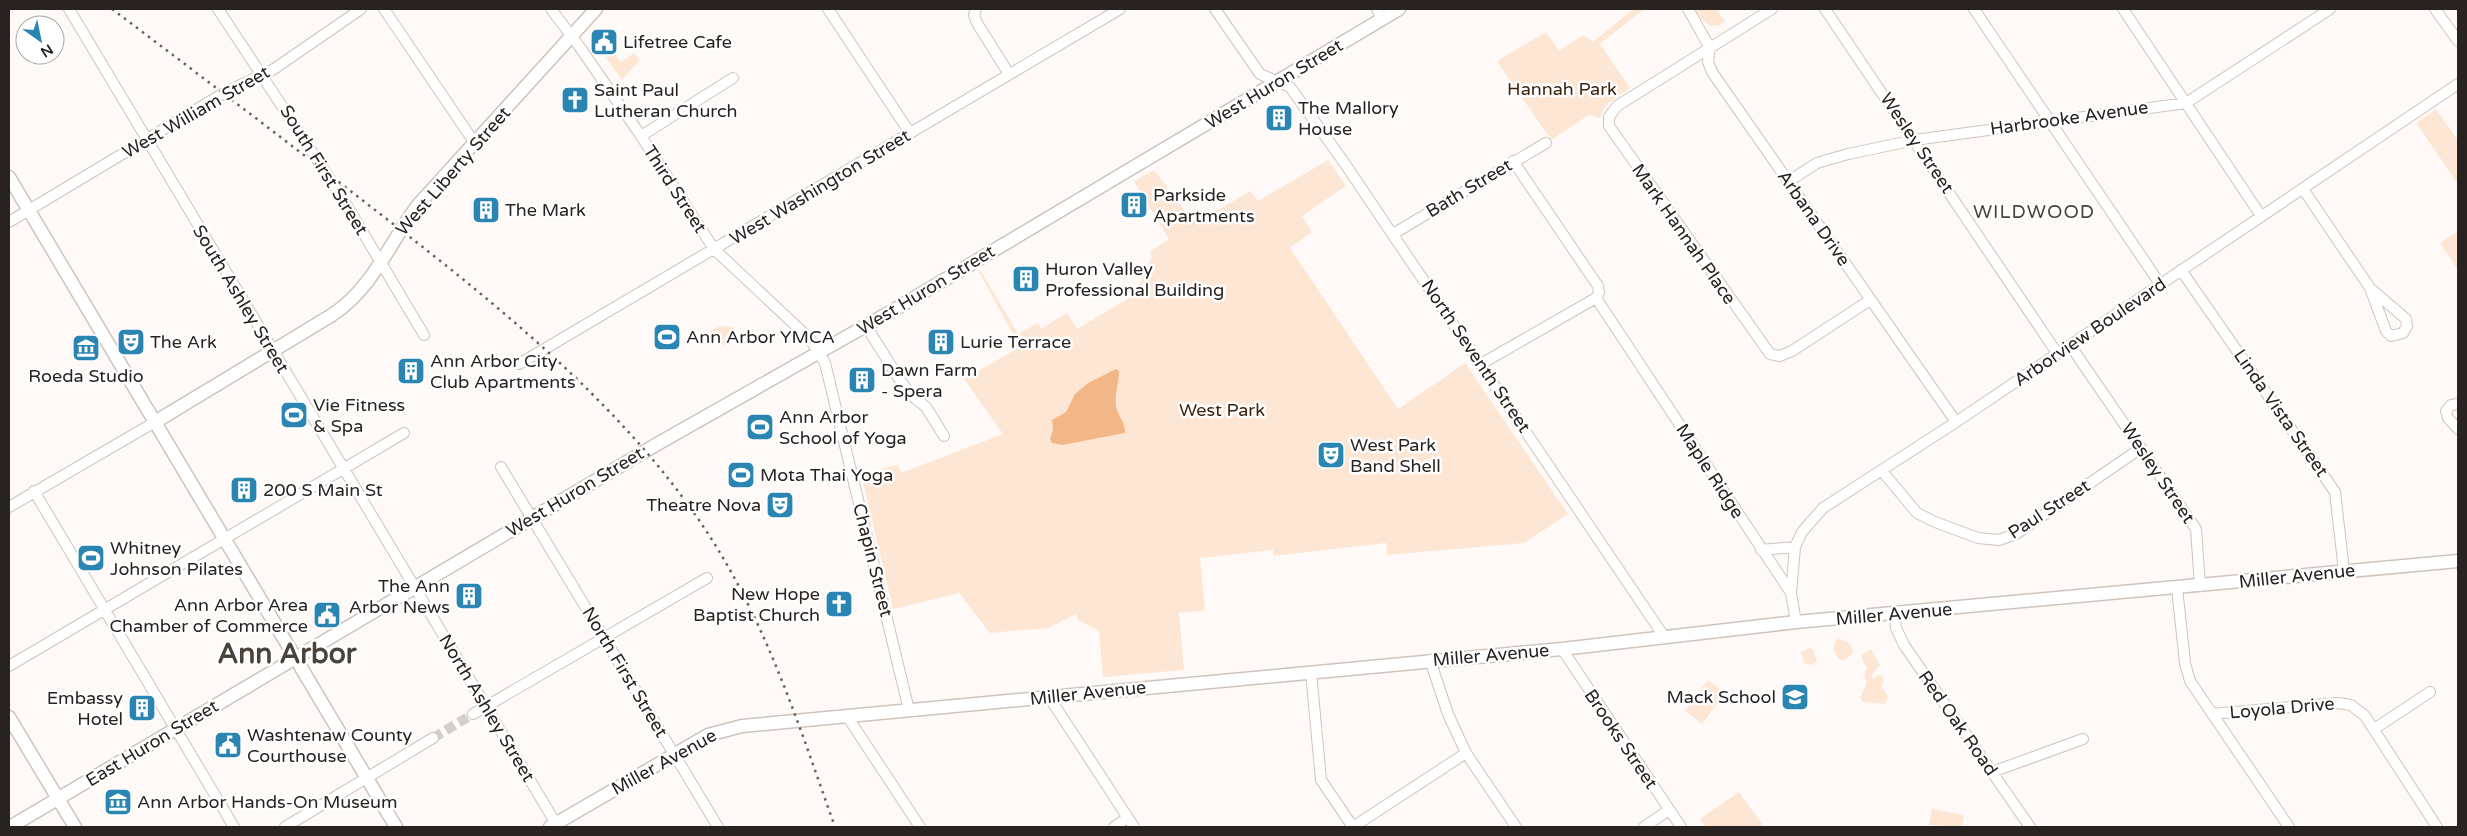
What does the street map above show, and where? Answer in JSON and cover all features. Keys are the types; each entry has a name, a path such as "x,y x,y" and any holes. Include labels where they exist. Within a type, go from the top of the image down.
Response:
{"main road":[{"name":"West Liberty Street","path":"154,422 346,306 363,289 418,205 596,9"},
{"name":"West Huron Street","path":"295,659 679,431 866,326 1278,83 1380,14 1399,9"},
{"path":"9,177 396,827"},
{"name":"Miller Avenue","path":"554,826 673,754 708,735 727,728 1562,649 1796,622 2458,561"},
{"name":"East Huron Street","path":"10,827 295,659"},
{"path":"9,716 75,827"}],"street":[{"name":"South Ashley Street","path":"69,9 148,139 272,351 416,588"},
{"name":"South First Street","path":"218,9 262,74 381,261 424,335"},
{"name":"West William Street","path":"9,222 224,93 274,68 361,9"},
{"path":"384,9 474,142"},
{"name":"Third Street","path":"550,9 641,136 714,249 810,339 819,353"},
{"path":"828,9 910,133"},
{"path":"976,9 974,15 977,23 1009,74"},
{"name":"West Washington Street","path":"519,364 1120,9"},
{"name":"North Seventh Street","path":"1215,9 1260,74 1290,87 1393,234 1665,638"},
{"name":"Arbana Drive","path":"1688,9 1710,48 1708,62 1712,72 1956,422"},
{"path":"1710,48 1772,9"},
{"name":"Wesley Street","path":"1825,9 2057,353"},
{"path":"1974,9 2160,284"},
{"path":"2123,9 2261,216"},
{"name":"Harbrooke Avenue","path":"1789,181 1817,164 1848,154 1915,140 2186,103 2330,9"},
{"path":"2435,9 2458,41"},
{"name":"Mark Hannah Place","path":"1710,48 1617,106 1609,117 1611,130 1770,354 1780,356 1792,351 1870,300"},
{"path":"641,136 733,78"},
{"name":"Arborview Boulevard","path":"1796,622 1791,593 1796,547 1802,532 1823,508 1956,422 2458,84"},
{"name":"Bath Street","path":"1393,234 1546,143"},
{"name":"Maple Ridge","path":"1513,161 1598,286 1599,293 1596,298 1628,349 1791,593"},
{"path":"2303,189 2370,288 2386,330 2391,336 2403,333 2407,326 2406,319 2370,288"},
{"name":"Linda Vista Street","path":"2181,270 2335,492 2344,571"},
{"path":"1481,364 1596,298"},
{"path":"866,326 911,395 926,407 944,436"},
{"name":"Wesley Street","path":"2070,345 2196,528 2200,586"},
{"name":"Chapin Street","path":"819,353 825,363 909,710"},
{"path":"2458,404 2451,405 2446,411 2448,418 2458,429"},
{"path":"9,507 154,422"},
{"path":"9,666 404,433"},
{"name":"Paul Street","path":"1882,471 1917,513 1978,538 1999,540 2016,534 2141,448"},
{"path":"501,467 532,518"},
{"path":"34,492 234,827"},
{"name":"North First Street","path":"532,518 718,827"},
{"path":"1761,550 1796,547"},
{"path":"473,714 707,578"},
{"name":"North Ashley Street","path":"416,588 487,706 554,826"},
{"path":"2177,588 2185,663 2190,681 2289,827"},
{"name":"Red Oak Road","path":"1895,614 1896,628 1904,645 2030,827"},
{"name":"Brooks Street","path":"1562,649 1681,827"},
{"path":"1430,660 1448,714 1466,753 1516,827"},
{"path":"1311,672 1321,780 1353,827 1466,753"},
{"path":"2374,729 2430,692"},
{"path":"1049,697 1134,827"},
{"name":"Loyola Drive","path":"2212,714 2338,703 2351,705 2365,716 2437,827"},
{"path":"846,716 920,827"},
{"path":"285,827 433,738"},
{"path":"1992,772 2083,739"},
{"path":"1644,827 1669,810"},
{"path":"1114,827 1127,818"}],"green space":[{"name":"Hannah Park","path":"1633,9 1644,9 1600,44 1630,88 1605,106 1600,118 1589,115 1551,140 1497,61 1546,32 1559,51 1583,35 1593,42"},
{"path":"1695,9 1717,9 1725,22 1710,26 1702,20"},
{"path":"614,53 621,62 634,53 640,60 622,80 606,58"},
{"path":"2436,109 2458,140 2458,184 2416,123"},
{"name":"West Park","path":"1328,160 1346,186 1302,216 1312,232 1290,248 1398,409 1465,363 1568,514 1524,543 1387,555 1386,543 1273,556 1273,550 1200,558 1205,610 1179,613 1184,670 1103,677 1099,631 1078,620 1076,614 1048,628 990,633 959,593 893,609 861,474 898,465 901,473 1003,434 964,379 1020,347 979,272 981,271 1018,334 1038,323 1041,329 1067,313 1077,329 1129,298 1141,281 1152,257 1150,252 1169,239 1134,181 1154,170 1192,220 1209,209 1213,213 1250,191 1258,201"},
{"path":"2458,231 2458,270 2440,243"},
{"path":"721,326 732,327 735,331 733,341 725,345 717,344 709,331"},
{"path":"1837,639 1844,640 1850,644 1853,653 1843,661 1838,658 1833,648"},
{"path":"1809,648 1813,650 1817,661 1812,665 1804,663 1801,652"},
{"path":"1871,649 1880,665 1871,676 1874,679 1878,675 1882,676 1884,682 1881,686 1888,696 1885,704 1863,702 1860,698 1867,682 1864,677 1867,668 1861,656"},
{"path":"1708,680 1725,693 1702,724 1685,711"},
{"path":"1739,792 1764,827 1706,827 1700,819"},
{"path":"1932,809 1964,815 1962,827 1929,825"}],"shaded area":[{"path":"1116,369 1119,371 1116,407 1125,433 1062,445 1052,443 1050,439 1053,430 1052,420 1066,412 1075,394 1088,383"}],"tunnel":[{"path":"433,738 473,714"}],"railway":[{"path":"112,9 456,273 558,361 606,408 651,457 691,509 726,563 743,594 773,659 835,827"}],"place":[{"name":"Lifetree Cafe","path":"604,42"},
{"name":"Saint Paul Lutheran Church","path":"575,100"},
{"name":"The Mallory House","path":"1279,118"},
{"name":"Parkside Apartments","path":"1134,205"},
{"name":"The Mark","path":"486,210"},
{"name":"Huron Valley Professional Building","path":"1026,279"},
{"name":"Ann Arbor YMCA","path":"667,337"},
{"name":"The Ark","path":"131,342"},
{"name":"Lurie Terrace","path":"941,342"},
{"name":"Roeda Studio","path":"86,348"},
{"name":"Ann Arbor City Club Apartments","path":"411,371"},
{"name":"Dawn Farm - Spera","path":"862,380"},
{"name":"Vie Fitness & Spa","path":"294,415"},
{"name":"Ann Arbor School of Yoga","path":"760,427"},
{"name":"West Park Band Shell","path":"1331,455"},
{"name":"Mota Thai Yoga","path":"741,475"},
{"name":"200 S Main St","path":"244,490"},
{"name":"Theatre Nova","path":"780,505"},
{"name":"Whitney Johnson Pilates","path":"91,558"},
{"name":"The Ann Arbor News","path":"469,596"},
{"name":"New Hope Baptist Church","path":"839,604"},
{"name":"Ann Arbor Area Chamber of Commerce","path":"327,615"},
{"name":"Mack School","path":"1795,697"},
{"name":"Embassy Hotel","path":"142,708"},
{"name":"Washtenaw County Courthouse","path":"228,745"},
{"name":"Ann Arbor Hands-On Museum","path":"118,802"}],"district":[{"name":"WILDWOOD","path":"2034,212"},
{"name":"Ann Arbor","path":"287,654"}]}
